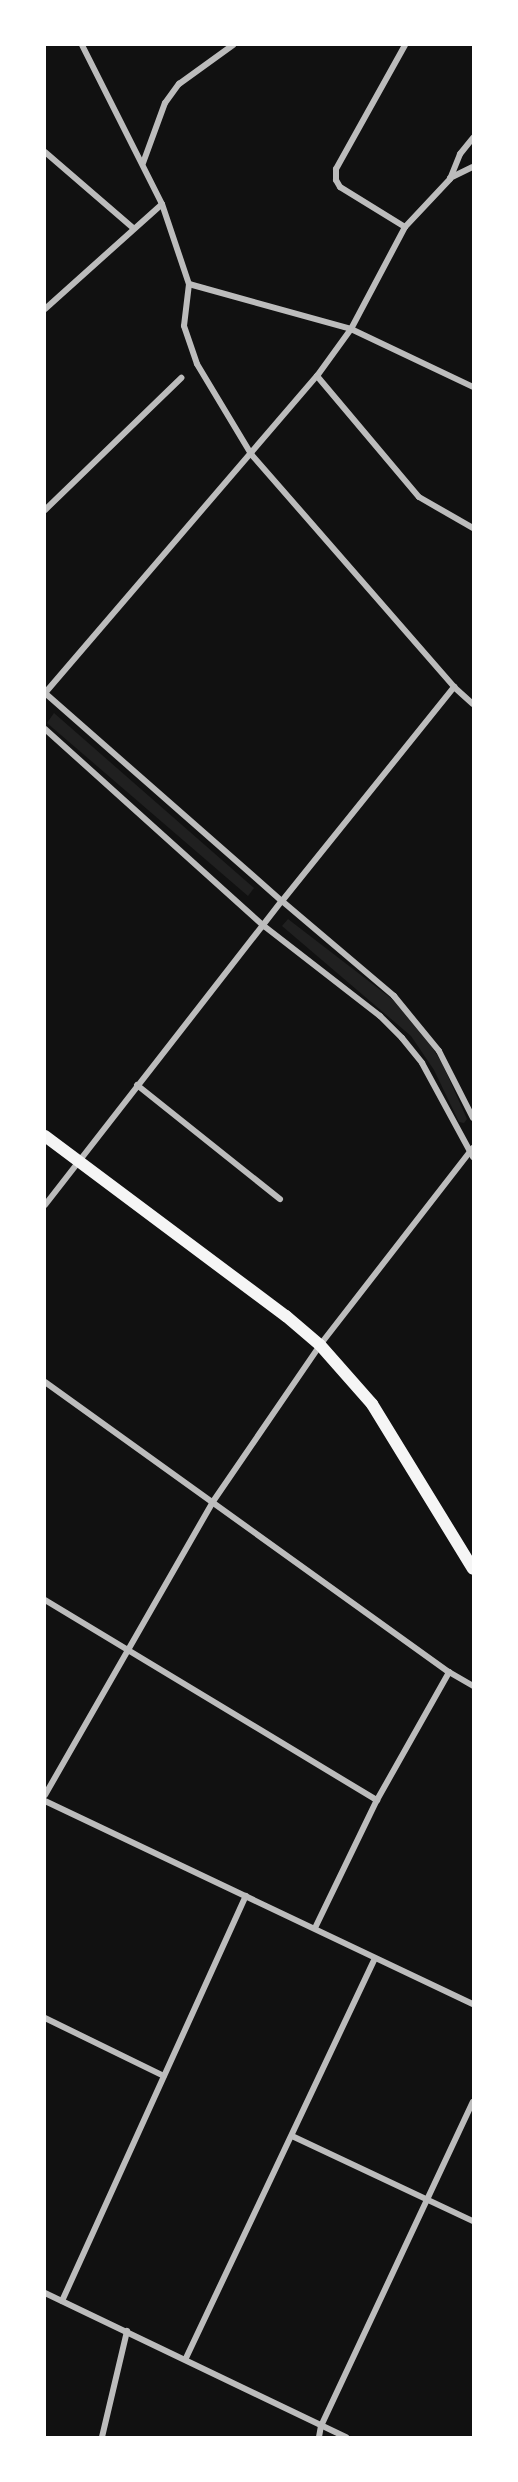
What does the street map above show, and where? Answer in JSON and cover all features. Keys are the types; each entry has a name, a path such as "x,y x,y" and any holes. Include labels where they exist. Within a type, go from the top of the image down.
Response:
{"main road":[{"path":"45,1136 286,1316 320,1345 372,1404 473,1569"}],"street":[{"path":"82,45 162,204 189,284 184,326 196,364 251,454 454,687 473,704"},
{"path":"143,163 165,103 179,84 233,45"},
{"path":"405,45 336,169 336,180 340,187 405,227"},
{"path":"473,138 460,154 450,178 405,227 351,329 317,376 45,693 394,996 439,1051 473,1118"},
{"path":"45,152 133,228"},
{"path":"450,178 473,167"},
{"path":"45,309 162,204"},
{"path":"189,284 351,329 473,386"},
{"path":"317,376 419,496 473,528"},
{"path":"45,510 181,378"},
{"path":"45,1205 77,1161 282,901 454,687"},
{"path":"45,729 264,926 380,1016 422,1063 472,1152 320,1345 212,1503 129,1652 45,1795"},
{"path":"138,1085 280,1199"},
{"path":"45,1382 449,1672 473,1686"},
{"path":"45,1600 377,1800"},
{"path":"315,1928 377,1800 449,1672"},
{"path":"45,1801 473,2004"},
{"path":"62,2301 246,1896"},
{"path":"186,2358 375,1958"},
{"path":"45,2018 165,2076"},
{"path":"319,2437 321,2426 473,2102"},
{"path":"292,2136 473,2221"},
{"path":"45,2293 186,2358 346,2437"},
{"path":"102,2437 127,2331"}],"shaded area":[{"path":"54,713 254,888 248,896 47,723"},
{"path":"288,919 392,999 421,1030 442,1063 467,1119 464,1123 459,1122 434,1070 411,1036 282,926"}]}
